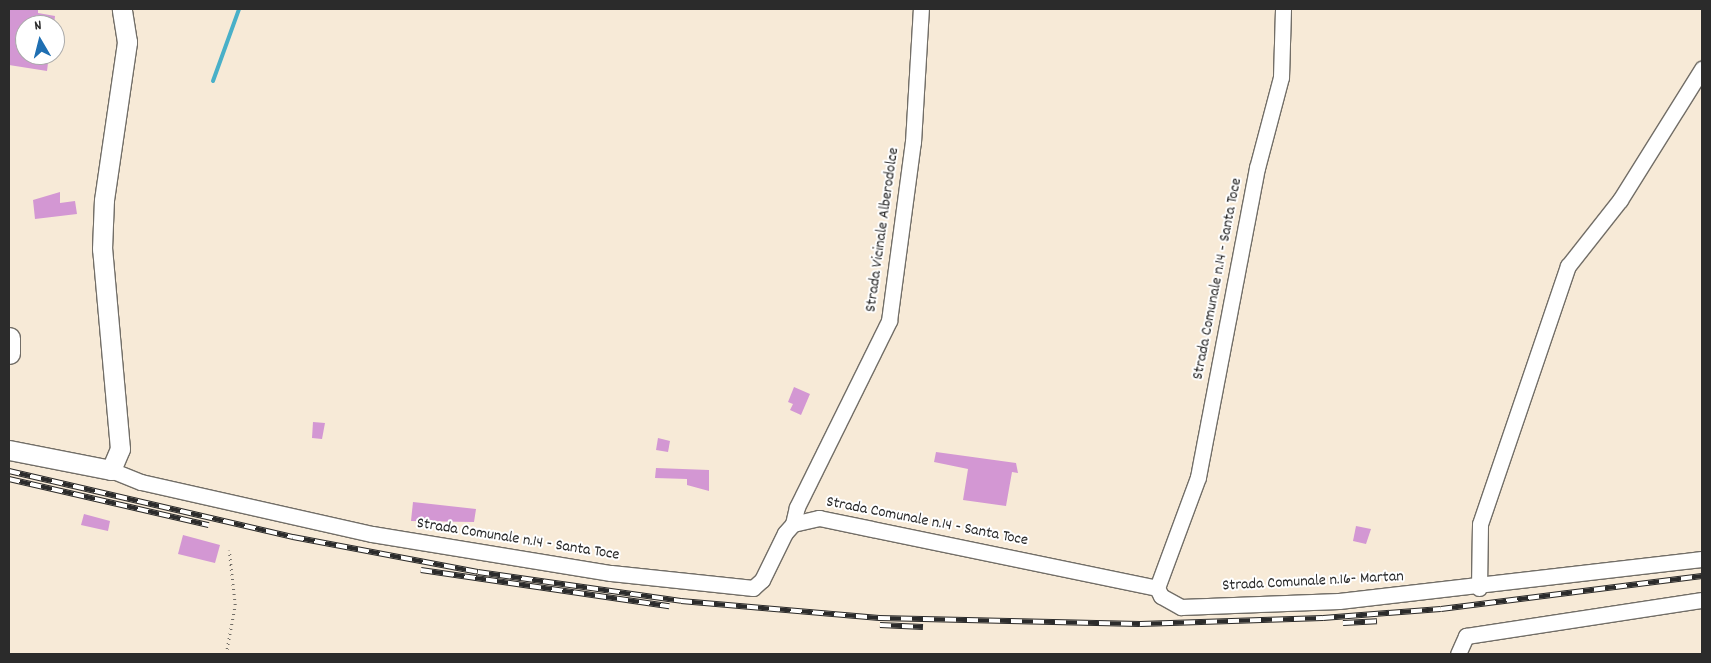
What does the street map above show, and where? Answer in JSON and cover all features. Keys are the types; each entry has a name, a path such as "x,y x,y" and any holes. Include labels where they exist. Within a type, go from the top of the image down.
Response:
{"main road":[{"path":"9,338 9,353"}],"street":[{"path":"9,450 111,470 120,449 102,249 104,200 127,42 122,9"},
{"name":"Strada Vicinale Alberodolce","path":"793,524 797,507 889,321 913,142 921,9"},
{"name":"Strada Comunale n.14 - Santa Toce","path":"111,470 141,482 372,534 611,573 753,588 793,524 837,520 1157,588 1198,477 1257,168 1280,77 1283,9"},
{"path":"1479,588 1480,524 1568,266 1620,200 1702,69"},
{"name":"Strada Comunale n.16- Martan","path":"1157,588 1161,596 1181,607 1339,601 1479,588 1702,559"},
{"path":"1458,654 1466,636 1702,600"}],"path":[{"path":"226,654 235,605 229,550"}],"building":[{"path":"9,9 38,9 38,13 49,15 15,15 15,65 48,65 47,71 9,65"},
{"path":"60,192 60,203 75,201 77,214 35,219 33,200"},
{"path":"794,387 810,394 801,415 790,410 793,404 788,402"},
{"path":"313,422 325,423 322,439 312,438"},
{"path":"658,438 670,441 668,452 656,450"},
{"path":"936,452 1016,463 1018,473 1012,472 1006,506 963,500 968,469 934,462"},
{"path":"656,468 709,470 709,491 687,485 687,479 655,478"},
{"path":"413,502 476,509 474,522 411,521"},
{"path":"84,514 110,521 108,531 81,525"},
{"path":"1356,526 1371,529 1366,544 1353,541"},
{"path":"183,535 220,545 215,563 178,554"}],"waterway":[{"path":"213,81 239,9"}],"railway":[{"path":"9,471 293,537 478,572 681,601 879,618 1140,624 1323,618 1441,609 1702,576"},
{"path":"9,479 209,525"},
{"path":"421,570 669,606"},
{"path":"1343,623 1377,621"},
{"path":"880,625 923,627"}]}
